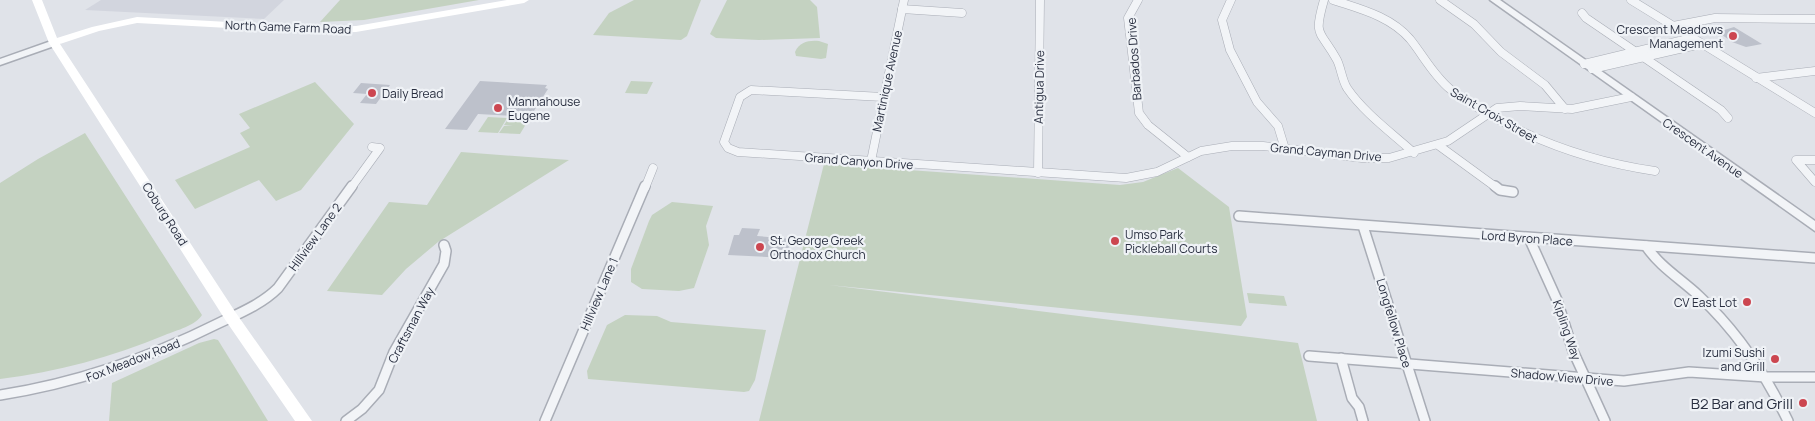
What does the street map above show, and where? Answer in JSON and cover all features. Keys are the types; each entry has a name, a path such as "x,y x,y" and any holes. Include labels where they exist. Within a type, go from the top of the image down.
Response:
{"main road":[{"name":"Coburg Road","path":"37,0 54,43 231,317 304,421"},
{"name":"North Game Farm Road","path":"54,43 96,29 136,20 320,30 356,29 524,0"}],"street":[{"name":"Martinique Avenue","path":"871,162 904,0"},
{"name":"Antigua Drive","path":"1038,173 1040,0"},
{"name":"Barbados Drive","path":"1138,0 1128,18 1139,113 1148,125 1188,157"},
{"path":"1231,0 1222,20 1230,50 1255,98 1278,126 1284,149"},
{"path":"1324,0 1319,18 1319,35 1337,60 1346,87 1360,104 1414,153"},
{"name":"Saint Croix Street","path":"1334,0 1376,16 1399,28 1409,38 1442,82 1455,93 1535,140 1569,153 1608,164 1655,171"},
{"path":"1440,0 1474,24 1501,52 1545,85 1565,109"},
{"name":"Crescent Avenue","path":"1494,0 1815,227"},
{"path":"1631,0 1815,113"},
{"path":"902,9 962,13"},
{"path":"1582,13 1721,110 1728,118"},
{"path":"1673,26 1715,18 1815,18"},
{"path":"1588,66 1692,38"},
{"path":"0,62 54,43"},
{"path":"1588,66 1645,57 1701,44"},
{"path":"1756,78 1815,71"},
{"name":"Grand Canyon Drive","path":"884,97 751,90 740,97 724,138 725,145 738,152 1126,178 1157,172 1188,157"},
{"name":"Grand Cayman Drive","path":"1188,157 1214,148 1247,146 1389,158 1414,153 1438,145 1466,131 1487,113 1497,108 1507,106 1565,109 1586,108 1631,97"},
{"path":"1438,145 1500,190 1513,192"},
{"name":"Hillview Lane 2","path":"231,317 269,297 278,288 380,148 372,147"},
{"path":"1815,160 1796,160 1815,182"},
{"name":"Hillview Lane 1","path":"545,421 653,168"},
{"name":"Lord Byron Place","path":"1239,216 1815,258"},
{"name":"Longfellow Place","path":"1363,226 1425,421"},
{"name":"Kipling Way","path":"1529,238 1558,300 1569,341 1605,421"},
{"name":"Craftsman Way","path":"346,421 368,403 382,384 394,352 444,264 446,251 444,245"},
{"path":"1646,246 1654,258 1716,314 1766,378 1788,421"},
{"name":"Fox Meadow Road","path":"0,395 29,391 102,374 166,349 231,317"},
{"name":"Shadow View Drive","path":"1309,356 1630,381 1689,372 1766,378 1815,377"},
{"path":"1341,358 1351,396 1359,407 1363,421"}],"shaded area":[{"path":"101,0 284,0 264,19 85,10"}],"green space":[{"path":"340,0 479,0 364,20 320,22"},
{"path":"634,0 701,0 687,36 681,40 593,35 609,13"},
{"path":"727,0 810,0 817,7 820,38 759,40 716,38 710,34"},
{"path":"808,41 819,41 828,44 826,58 796,56 795,52 802,44"},
{"path":"631,81 653,82 647,94 625,93"},
{"path":"315,82 354,124 301,190 276,201 259,180 195,209 175,180 250,147 240,133 250,128 239,114"},
{"path":"488,117 507,118 498,133 478,132"},
{"path":"509,118 529,119 520,134 499,133 504,126 513,126 504,125"},
{"path":"85,133 202,315 195,322 185,327 104,357 63,368 0,379 0,183"},
{"path":"461,152 569,160 438,242 406,269 382,295 327,291 389,202 427,205"},
{"path":"824,164 1120,185 1143,182 1178,168 1229,207 1247,317 1241,326 829,285 1298,343 1317,421 759,421"},
{"path":"672,202 713,206 706,226 709,245 694,288 679,291 642,289 631,282 631,269 652,215"},
{"path":"1247,293 1284,296 1287,306 1249,303"},
{"path":"625,315 657,316 671,322 766,330 755,380 749,391 588,379 587,371 607,325"},
{"path":"214,339 218,340 268,421 109,421 112,383 199,343"}],"building":[{"name":"Crescent Meadows Management","path":"1734,27 1762,44 1746,47 1732,42 1718,32"},
{"name":"Mannahouse Eugene","path":"480,81 547,85 545,88 548,89 530,117 478,114 467,130 445,129"},
{"name":"Daily Bread","path":"361,83 390,85 376,104 360,103 367,94 353,93"},
{"name":"St. George Greek Orthodox Church","path":"742,228 760,229 757,236 792,239 786,258 728,255 734,235 739,235"}],"place":[{"name":"Crescent Meadows Management","path":"1733,36"},
{"name":"Daily Bread","path":"372,93"},
{"name":"Mannahouse Eugene","path":"498,108"},
{"name":"Umso Park Pickleball Courts","path":"1115,241"},
{"name":"St. George Greek Orthodox Church","path":"760,247"},
{"name":"CV East Lot","path":"1747,302"},
{"name":"Izumi Sushi and Grill","path":"1775,359"},
{"name":"B2 Bar and Grill","path":"1803,403"}]}
